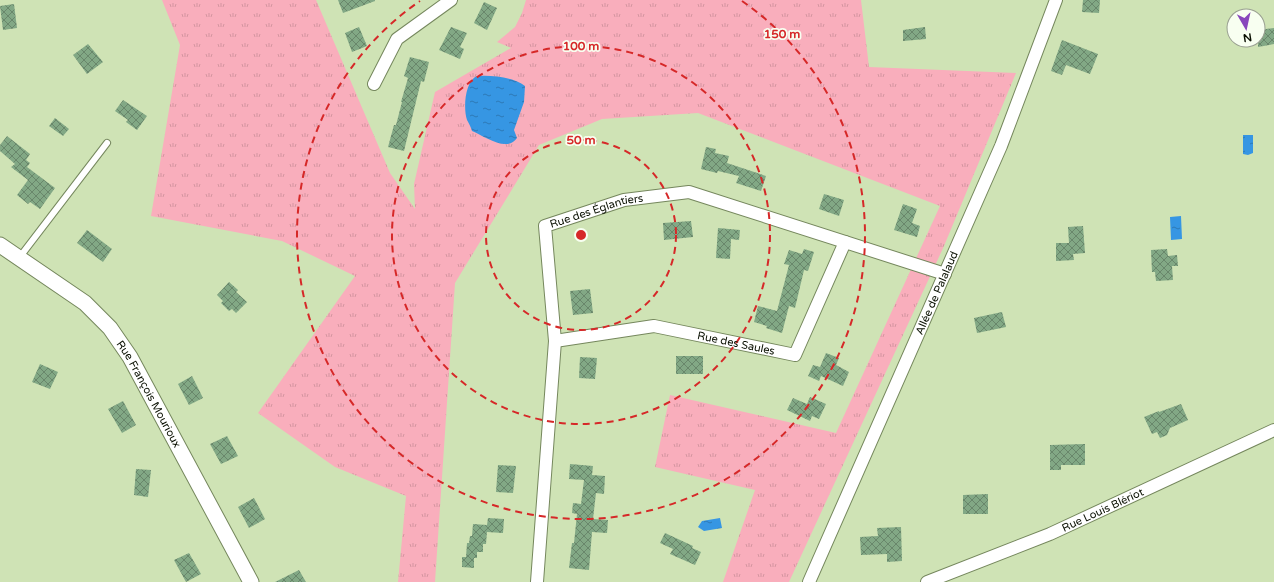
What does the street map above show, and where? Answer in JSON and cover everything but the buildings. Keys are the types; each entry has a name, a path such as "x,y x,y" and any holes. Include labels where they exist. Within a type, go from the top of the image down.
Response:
{"street":[{"path":"374,84 397,39 451,0"},
{"name":"Allée de Palalaud","path":"809,582 1001,146 1056,0"},
{"name":"Rue des Églantiers","path":"537,582 555,341 545,226 624,200 689,192 945,274"},
{"name":"Rue des Saules","path":"555,341 654,326 795,356 845,242"},
{"name":"Rue François Mourioux","path":"0,245 85,303 110,328 130,357 251,582"},
{"name":"Rue Louis Blériot","path":"927,582 1050,534 1274,430"}],"lane":[{"path":"19,258 107,143"}],"green space":[{"path":"162,0 316,0 390,173 415,209 414,184 435,92 511,48 497,42 515,27 522,13 526,0 861,0 869,67 1016,73 944,246 789,582 723,582 755,490 655,467 670,395 836,433 940,206 698,113 602,119 539,145 455,283 435,582 398,582 406,496 335,467 258,413 355,276 282,241 151,216 180,45"}],"water":[{"path":"477,76 502,77 515,80 525,86 524,102 514,130 517,138 513,142 502,144 472,131 467,120 465,102 470,83"},
{"path":"1243,135 1253,135 1253,153 1248,155 1243,154"},
{"path":"1181,216 1182,239 1171,240 1170,217"},
{"path":"720,518 722,528 704,531 698,527 702,521"}]}
